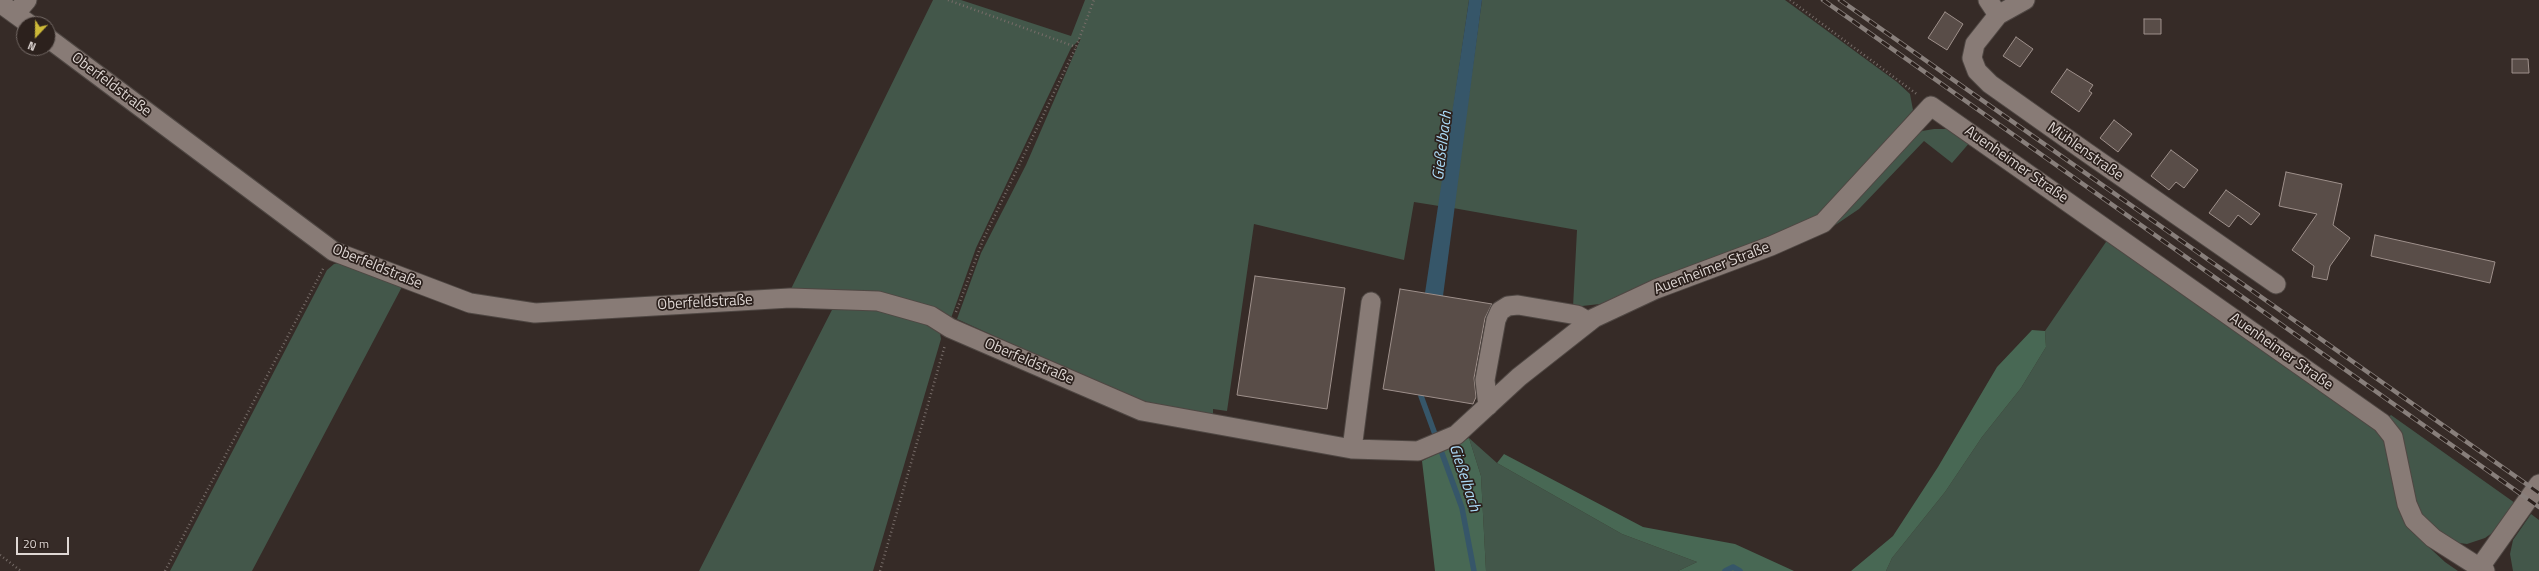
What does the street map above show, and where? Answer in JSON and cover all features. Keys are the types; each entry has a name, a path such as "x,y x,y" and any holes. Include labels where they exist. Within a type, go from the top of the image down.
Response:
{"street":[{"name":"Mühlenstraße","path":"2025,0 1993,8 1975,44 1972,58 1976,71 1990,84 2276,284"},
{"path":"0,3 24,13"},
{"name":"Oberfeldstraße","path":"56,44 333,251 470,303 535,313 790,298 878,301 931,316 950,328 1142,411 1352,449 1418,451"},
{"name":"Auenheimer Straße","path":"1418,451 1456,436 1519,377 1589,322 1656,289 1772,246 1823,223 1931,106 2382,423 2393,437 2407,504 2414,520 2433,538 2482,569 2539,484"},
{"path":"1352,449 1371,302"},
{"path":"1488,406 1485,380 1496,320 1500,311 1508,306 1518,305 1577,315 1589,322"}],"path":[{"path":"948,0 1076,47"},
{"path":"880,571 950,328 984,240 1076,47 1094,0"},
{"path":"1790,0 1931,106"},
{"path":"165,571 333,251"},
{"path":"0,555 22,571"}],"green space":[{"path":"933,0 961,0 1071,36 1085,0 1469,0 1439,206 1414,202 1404,260 1254,224 1227,411 1213,409 1213,419 1150,407 957,319 981,253 1026,165 1081,38 1071,48 976,248 951,318 789,293"},
{"path":"1482,0 1785,0 1897,82 1910,94 1913,110 1825,212 1761,245 1600,304 1573,307 1577,230 1453,208"},
{"path":"1949,129 1971,141 1952,163 1924,141 1859,209 1825,232 1914,136 1922,131"},
{"path":"2108,239 2368,420 2384,436 2398,504 2407,527 2445,562 2458,571 1886,571 1892,558 1945,492 1982,437 2021,388 2046,347 2045,331"},
{"path":"342,262 404,283 252,571 170,571 327,270 334,264"},
{"path":"836,302 876,306 939,328 941,339 873,571 699,571"},
{"path":"2032,330 2045,331 2046,347 2021,388 1982,437 1945,492 1892,558 1886,571 1851,571 1893,536 1938,467 1997,367"},
{"path":"2391,415 2515,503 2492,533 2485,538 2467,544 2452,542 2423,521 2385,420"},
{"path":"1469,438 1497,463 1622,534 1697,562 1678,571 1486,571 1481,476"},
{"path":"1469,438 1481,476 1486,571 1435,571 1422,461"},
{"path":"1504,454 1643,527 1735,544 1794,571 1678,571 1697,562 1622,534 1497,463"},
{"path":"2531,514 2539,520 2539,571 2513,571 2510,554 2513,540"}],"water":[{"path":"1469,0 1482,0 1443,296 1425,293"}],"building":[{"path":"1945,12 1963,24 1947,50 1928,38"},
{"path":"2144,19 2161,19 2161,34 2144,34"},
{"path":"2016,37 2033,49 2020,67 2003,56"},
{"path":"2512,59 2528,59 2529,73 2512,73"},
{"path":"2067,69 2093,85 2089,91 2092,93 2079,112 2051,92"},
{"path":"2114,120 2132,134 2118,152 2100,138"},
{"path":"2171,150 2198,170 2184,188 2176,182 2169,190 2151,176"},
{"path":"2286,172 2342,184 2333,225 2350,238 2330,266 2327,280 2312,277 2314,266 2292,250 2317,214 2279,206"},
{"path":"2226,190 2260,214 2251,225 2238,215 2229,227 2209,213"},
{"path":"2375,235 2495,262 2490,283 2371,256"},
{"path":"1255,276 1345,288 1327,409 1237,395"},
{"path":"1400,289 1492,304 1485,318 1474,378 1476,397 1473,404 1383,389"}],"waterway":[{"name":"Gießelbach","path":"1421,396 1462,508 1474,571"},
{"path":"1725,571 1733,567 1740,571"}],"railway":[{"path":"1823,0 2539,507"},
{"path":"1840,0 2539,493"}]}
